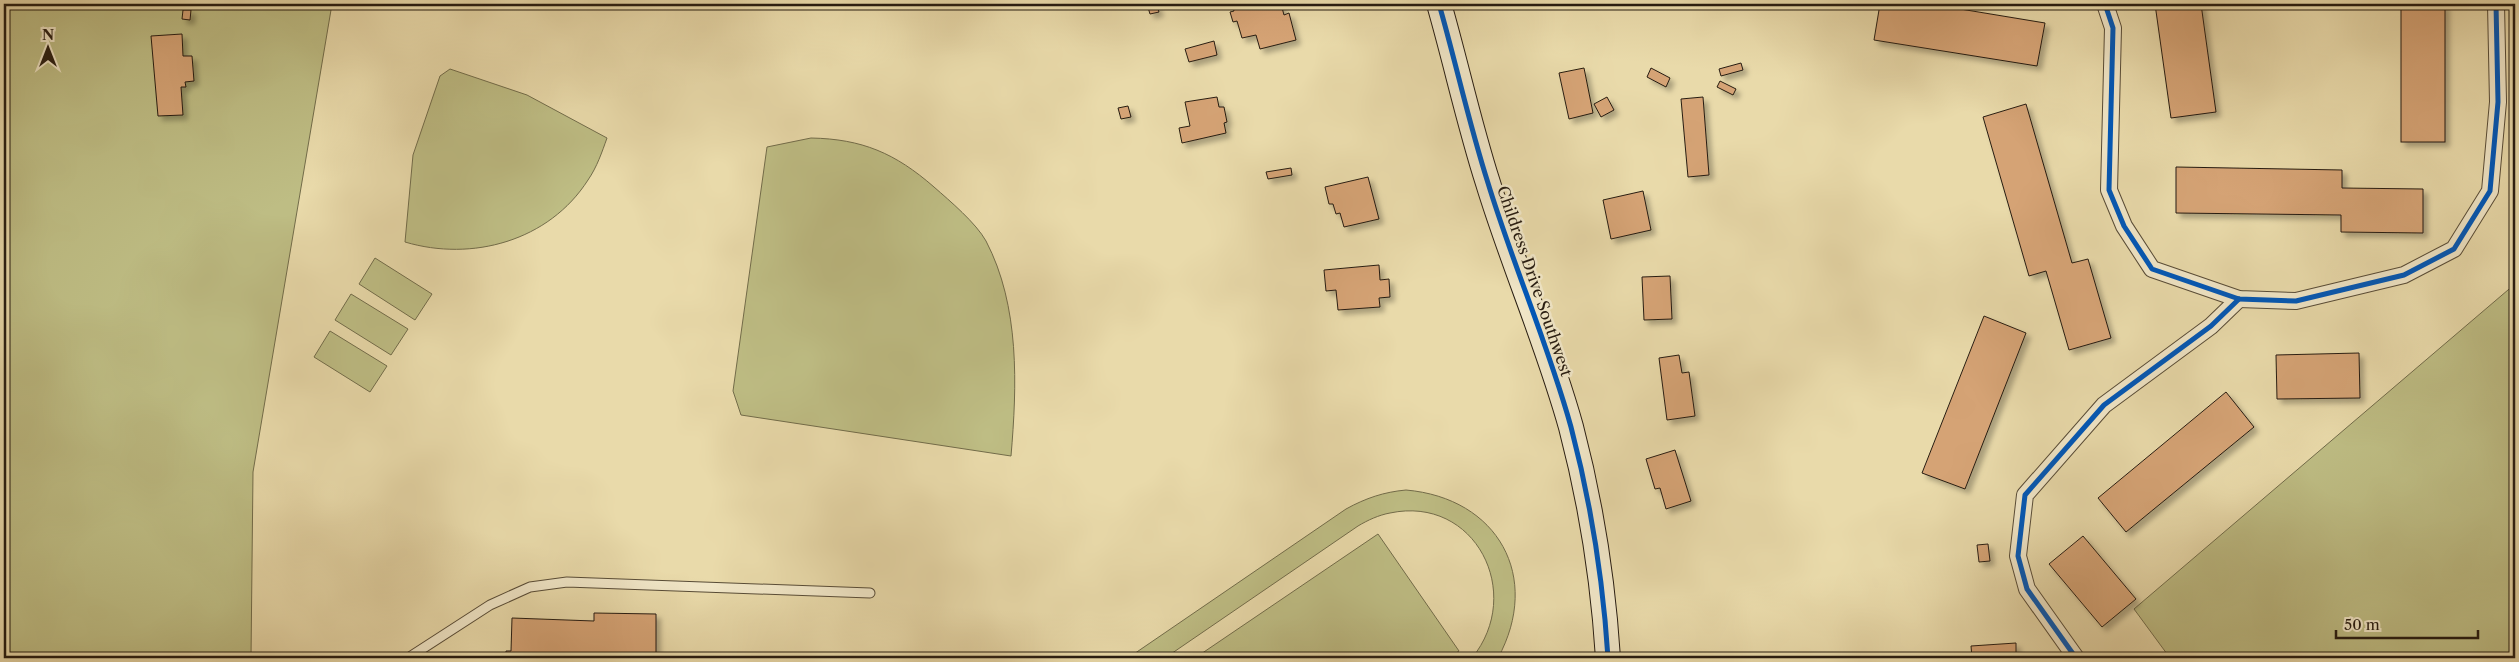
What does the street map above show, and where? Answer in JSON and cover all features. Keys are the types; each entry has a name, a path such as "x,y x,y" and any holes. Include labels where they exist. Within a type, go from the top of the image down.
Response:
{"street":[{"name":"Childress Drive Southwest","path":"1440,4 1488,183 1541,332 1570,426 1592,514 1604,599 1608,658"},
{"path":"2105,4 2113,28 2109,190 2124,226 2152,270 2239,299 2296,300 2404,276 2454,250 2490,192 2498,102 2496,4"},
{"path":"2076,658 2027,589 2018,556 2025,496 2104,405 2211,326 2239,299"}],"lane":[{"path":"408,658 490,605 530,587 567,582 870,593"}],"shaded area":[{"path":"4,4 332,4 253,472 251,658 4,658"},
{"path":"450,69 527,95 607,138 591,175 572,201 531,232 507,241 482,247 430,248 405,242 413,155 440,76"},
{"path":"811,138 846,141 862,145 877,150 906,165 947,199 982,234 997,266 1005,292 1014,347 1015,374 1011,456 741,415 733,391 767,147"},
{"path":"375,258 432,294 415,320 359,284"},
{"path":"2515,284 2515,658 2170,658 2134,609"},
{"path":"351,294 408,329 391,355 335,320"},
{"path":"330,331 387,366 370,392 314,357"},
{"path":"1406,490 1438,496 1465,508 1487,525 1503,547 1512,571 1515,599 1510,628 1498,658 1472,658 1487,632 1494,605 1492,579 1483,554 1467,534 1446,519 1420,511 1390,513 1378,516 1362,524 1165,658 1128,658 1346,509 1375,496"},
{"path":"1378,534 1459,651 1448,658 1195,658"}],"building":[{"path":"1147,4 1156,4 1159,12 1150,14"},
{"path":"1232,4 1281,4 1284,15 1289,13 1296,40 1260,49 1256,35 1242,38 1237,21 1233,22 1230,12 1234,11"},
{"path":"1880,4 1930,4 2045,23 2037,66 1874,40"},
{"path":"2155,4 2201,4 2216,112 2171,118"},
{"path":"2401,4 2445,4 2445,142 2401,142"},
{"path":"183,10 191,10 190,20 182,19"},
{"path":"182,34 183,56 192,56 194,81 185,82 186,87 181,87 183,115 158,116 151,36"},
{"path":"1214,41 1217,55 1189,62 1185,49"},
{"path":"1741,63 1743,70 1721,76 1719,69"},
{"path":"1584,68 1593,113 1569,119 1559,73"},
{"path":"1651,68 1670,78 1666,87 1647,77"},
{"path":"1720,81 1736,89 1733,95 1717,87"},
{"path":"1217,97 1219,107 1224,107 1227,122 1224,123 1226,133 1182,143 1179,128 1190,126 1185,102"},
{"path":"1607,97 1614,110 1601,117 1594,104"},
{"path":"1703,97 1709,175 1688,177 1681,99"},
{"path":"2026,104 2072,263 2088,259 2111,338 2069,350 2046,271 2029,276 1983,117"},
{"path":"1128,106 1131,117 1121,119 1118,108"},
{"path":"2176,167 2342,170 2342,188 2423,189 2423,233 2341,232 2341,215 2176,213"},
{"path":"1291,168 1292,175 1268,179 1266,172"},
{"path":"1368,177 1379,219 1344,227 1340,213 1336,214 1333,204 1329,204 1325,187"},
{"path":"1643,191 1651,230 1611,239 1603,200"},
{"path":"1379,265 1380,280 1389,279 1390,297 1379,298 1380,307 1338,310 1336,290 1326,291 1324,270"},
{"path":"1670,276 1672,319 1644,320 1642,277"},
{"path":"1984,316 2026,333 1965,489 1922,473"},
{"path":"2359,353 2360,398 2277,399 2276,355"},
{"path":"1679,355 1682,373 1689,372 1695,416 1667,420 1659,358"},
{"path":"2226,392 2254,427 2126,532 2098,498"},
{"path":"1675,450 1691,501 1666,509 1660,488 1655,489 1646,459"},
{"path":"2083,536 2136,599 2102,627 2049,564"},
{"path":"1988,544 1990,561 1979,562 1977,545"},
{"path":"594,613 656,614 656,658 506,658 506,651 511,651 512,618 594,621"},
{"path":"2016,643 2016,658 1972,658 1971,646"},
{"path":"925,654 988,655 988,658 925,658"}],"cycle path":[{"path":"1439,4 1488,183 1552,365 1571,427 1585,484 1595,541 1603,599 1608,658"},
{"path":"2105,4 2113,28 2109,190 2124,226 2152,269 2239,299 2296,301 2404,275 2454,249 2490,191 2498,102 2496,4"},
{"path":"2076,658 2027,589 2018,556 2025,495 2104,405 2211,326 2239,299"}]}
